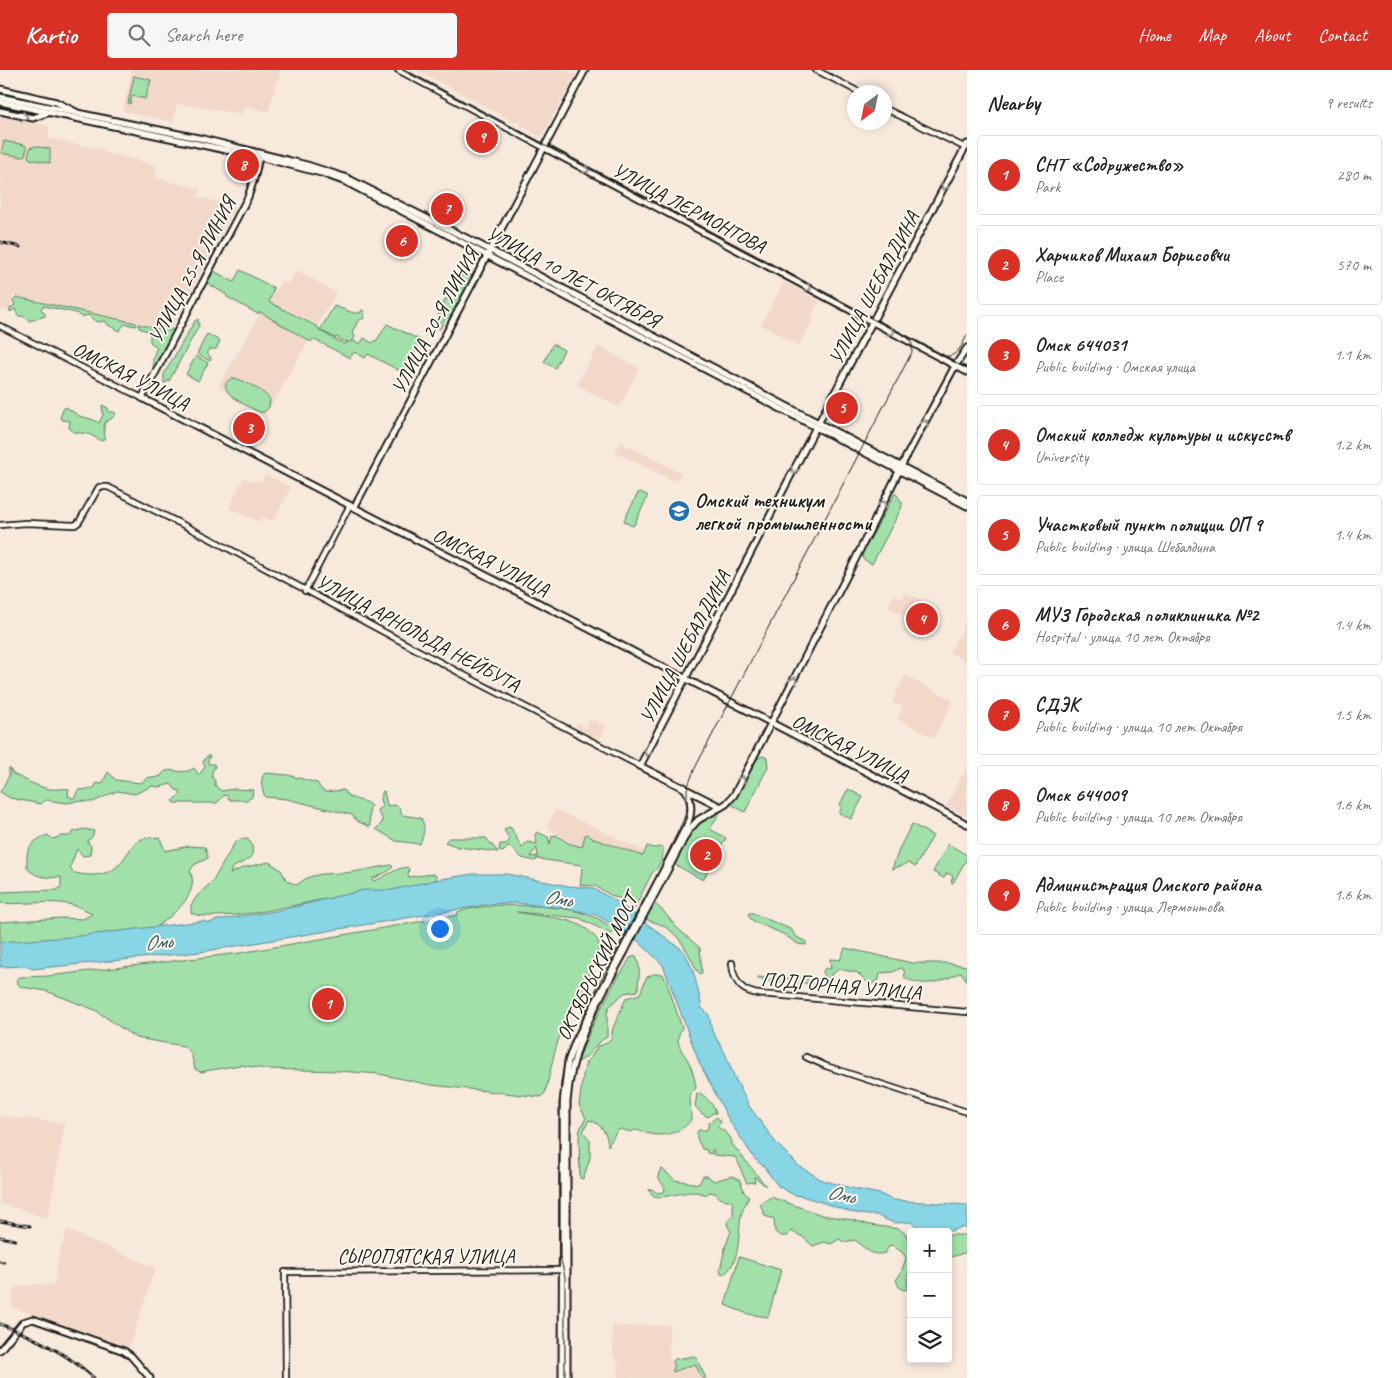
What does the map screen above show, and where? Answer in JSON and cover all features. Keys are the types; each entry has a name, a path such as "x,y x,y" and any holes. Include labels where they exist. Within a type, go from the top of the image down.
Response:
{"main road":[{"name":"УЛИЦА 20-Я ЛИНИЯ","path":"352,506 489,253 585,70"},
{"path":"0,89 57,105"},
{"name":"УЛИЦА 10 ЛЕТ ОКТЯБРЯ","path":"0,97 50,112 307,164 339,175 365,186 641,337 818,424 967,506"},
{"name":"УЛИЦА 10 ЛЕТ ОКТЯБРЯ","path":"0,102 24,105 57,105 76,112 259,155"},
{"path":"0,111 33,118 50,112"},
{"name":"УЛИЦА ЛЕРМОНТОВА","path":"543,147 967,372"},
{"name":"УЛИЦА ШЕБАЛДИНА","path":"640,766 818,424 966,147"},
{"name":"УЛИЦА 25-Я ЛИНИЯ","path":"142,398 248,197 259,155"},
{"path":"660,879 688,831 698,820 721,807 734,795 901,468 955,366 967,348"},
{"name":"ОМСКАЯ УЛИЦА","path":"142,398 967,824"},
{"name":"УЛИЦА 10 ЛЕТ ОКТЯБРЯ","path":"901,468 967,500"},
{"name":"УЛИЦА АРНОЛЬДА НЕЙБУТА","path":"640,766 721,807"},
{"path":"660,879 690,815 690,798 684,787"},
{"name":"ОКТЯБРЬСКИЙ МОСТ","path":"564,1270 563,1103 568,1061 584,1023 660,879"},
{"path":"562,1378 564,1270"},
{"path":"564,1270 567,1378"},
{"path":"0,1350 23,1322 33,1319 39,1320 112,1345 129,1354 150,1378"}],"street":[{"name":"УЛИЦА ЛЕРМОНТОВА","path":"398,70 543,147"},
{"path":"816,70 847,86"},
{"path":"892,112 966,147"},
{"name":"ОМСКАЯ УЛИЦА","path":"0,326 142,398"},
{"name":"УЛИЦА АРНОЛЬДА НЕЙБУТА","path":"0,525 26,523 70,526 79,522 98,490 102,486 108,487 434,660 640,766"},
{"name":"УЛИЦА 20-Я ЛИНИЯ","path":"306,591 352,506"},
{"name":"ПОДГОРНАЯ УЛИЦА","path":"732,963 734,975 738,983 744,989 756,995 967,1012"},
{"path":"806,1057 835,1069 967,1112"},
{"name":"СЫРОПЯТСКАЯ УЛИЦА","path":"286,1378 285,1272 564,1270"}],"shaded area":[{"path":"132,70 281,70 268,112 245,106 242,114 177,104 173,122 123,111"},
{"path":"418,70 567,70 576,75 541,137 520,125 521,123 517,121 515,123"},
{"path":"0,116 50,126 48,138 104,150 104,152 157,165 155,178 200,189 198,197 230,205 234,209 170,330 13,296 10,310 0,309"},
{"path":"297,270 336,293 317,325 270,301 282,280 288,283"},
{"path":"784,282 819,301 811,315 814,317 799,345 761,325"},
{"path":"261,313 309,340 265,416 228,395 219,385"},
{"path":"598,346 639,368 619,407 577,385"},
{"path":"620,442 681,473 678,479 676,478 675,482 615,452"},
{"path":"265,474 291,487 273,522 262,517 260,522 229,508 244,477 250,481 261,481"},
{"path":"905,592 938,609 928,628 888,607 894,595 902,599"},
{"path":"967,619 967,662 949,652 957,638 962,636 961,631"},
{"path":"905,676 953,700 934,738 897,719 903,707 892,702"},
{"path":"589,720 593,722 594,720 606,727 600,739 595,736 593,739 587,736 588,733 576,727 577,724 581,724 585,728"},
{"path":"967,766 967,816 946,806"},
{"path":"555,809 644,851 642,855 592,837 581,847 568,842 547,827"},
{"path":"0,1116 65,1123 48,1217 0,1203"},
{"path":"67,1230 156,1268 129,1347 12,1307 13,1292 17,1286 54,1284 60,1248"},
{"path":"669,1325 669,1359 671,1359 672,1373 697,1365 704,1378 618,1378 618,1363 613,1355 612,1326"}],"green space":[{"path":"134,76 151,80 145,99 132,96 130,104 128,103"},
{"path":"4,141 25,145 27,148 25,155 22,157 1,153"},
{"path":"35,146 50,149 50,163 28,157 30,148"},
{"path":"240,270 274,288 269,302 318,327 320,331 344,344 349,342 340,340 338,337 335,338 320,330 334,306 354,313 364,311 364,318 358,321 352,333 355,336 354,339 350,342 354,341 360,344 364,338 372,343 377,340 387,324 422,341 404,373 368,354 365,358 354,352 350,358 313,339 311,342 260,312 258,314 227,297 227,295 207,283 214,271 234,282"},
{"path":"464,272 473,277 450,319 446,317 440,329 436,327 442,316 438,314 446,298 449,300"},
{"path":"16,297 136,323 136,326 125,324 119,331 108,325 105,320 102,322 95,321 88,315 82,317 76,313 43,306 41,309 45,316 30,321 23,316 18,316 15,309 10,312 10,308 15,305 13,300"},
{"path":"198,319 199,326 169,381 164,383 164,374 195,321"},
{"path":"138,324 169,331 172,329 175,332 155,370 153,369 153,357 157,347 150,342 150,332 139,328"},
{"path":"207,334 220,341 216,349 209,349 207,353 211,358 210,361 197,354"},
{"path":"553,344 564,350 555,368 544,362"},
{"path":"196,356 208,363 198,381 186,374"},
{"path":"232,378 247,383 264,393 270,400 269,407 264,412 260,412 234,398 226,387 226,382"},
{"path":"102,405 108,408 109,412 116,414 105,422 105,438 101,441 89,434 74,432 69,428 70,421 60,418 63,409 66,407 79,416 99,423 103,415"},
{"path":"640,492 647,495 647,498 632,526 624,520"},
{"path":"895,493 902,502 902,507 872,564 863,559 862,554"},
{"path":"207,756 210,756 208,764 214,764 215,766 212,777 215,785 221,791 235,789 253,790 252,797 247,800 230,800 224,795 217,803 174,803 173,801 181,791 176,790 171,784 159,787 152,786 135,794 117,791 93,802 77,801 67,803 46,800 41,804 10,798 0,792 9,776 9,768 13,774 40,787 69,789 68,796 73,798 78,790 92,789 96,783 102,784 108,772 116,780 141,783 149,777 161,776 169,770 184,772 194,768 199,775 205,767 203,762"},
{"path":"764,756 767,758 768,767 745,812 731,804 756,760"},
{"path":"265,773 288,775 317,783 325,792 344,790 350,797 368,803 371,806 369,811 370,827 357,821 352,815 287,799 265,797 262,782"},
{"path":"848,789 863,797 851,819 839,813 842,807 840,804"},
{"path":"383,791 388,806 394,805 399,807 402,815 421,818 424,831 420,844 396,841 376,829 382,823 382,818 377,811 382,807 380,799"},
{"path":"720,812 710,829 726,838 703,880 674,864 687,840 698,826"},
{"path":"912,824 933,836 915,867 909,863 892,869 900,847"},
{"path":"508,827 511,828 522,848 527,842 537,844 535,835 537,832 548,837 550,844 552,836 556,835 568,843 582,847 585,835 587,834 592,838 643,856 647,846 654,848 663,847 663,854 661,862 652,873 634,909 625,899 614,897 595,886 580,885 581,865 538,859 537,848 531,855 531,857 536,856 537,860 535,861 522,858 509,846 503,852 499,851 500,844 506,844 509,841 504,830"},
{"path":"84,829 94,831 92,837 87,841 91,846 90,855 83,856 77,849 70,867 72,872 93,875 109,872 120,863 132,846 150,837 160,838 165,851 189,846 205,847 208,858 194,865 190,871 191,889 181,906 150,932 0,944 0,922 62,918 83,919 92,914 82,908 59,903 0,903 0,892 57,890 61,887 61,877 41,876 27,868 28,851 35,841 47,835 53,839 61,836 70,836 73,832"},
{"path":"449,838 486,838 498,852 458,847 445,842"},
{"path":"240,839 247,839 251,843 251,858 232,868 230,874 242,868 269,862 281,870 287,881 297,885 303,880 316,875 353,872 391,865 393,867 387,872 372,879 374,881 407,867 409,869 409,877 433,874 437,879 416,887 350,895 251,913 207,916 191,913 191,905 198,895 213,881 234,844"},
{"path":"948,844 967,855 953,883 951,882 953,876 947,873 944,878 933,872"},
{"path":"653,902 676,927 700,948 701,974 697,971 683,945 674,934 662,925 644,918"},
{"path":"499,905 571,910 594,917 615,929 611,934 579,918 517,912 569,921 588,930 599,943 595,962 558,1041 545,1093 541,1097 431,1085 379,1074 339,1071 265,1069 240,1065 200,1072 195,1069 191,1053 184,1046 136,1038 95,1010 46,991 21,987 17,979 20,977 48,976 240,953 458,915 457,912 473,908"},
{"path":"749,913 792,930 795,936 806,942 806,945 798,944 783,934 753,921 749,917"},
{"path":"845,948 912,963 947,963 967,966 967,981 961,972 940,981 920,983 905,978 904,970 901,968 893,972 880,973 879,980 872,984 868,983 858,973 839,969 832,974 827,984 778,982 758,979 758,977 778,979 798,977 816,980 825,977 823,971 825,968 831,969 830,959 840,960"},
{"path":"636,956 639,969 638,991 624,993 609,1007 607,1013 607,1037 578,1062 609,993 630,958"},
{"path":"653,974 663,974 682,1028 678,1039 694,1076 696,1088 690,1094 691,1120 677,1131 666,1135 636,1130 631,1132 620,1129 616,1132 608,1146 607,1137 603,1130 593,1121 589,1120 583,1132 590,1140 590,1158 583,1179 580,1178 579,1138 580,1129 586,1118 579,1105 586,1062 598,1046 611,1039 613,1028 626,998 640,994 646,978"},
{"path":"700,1093 710,1102 716,1113 708,1117 695,1106 697,1094"},
{"path":"717,1117 721,1122 717,1127 729,1136 732,1144 766,1186 755,1177 755,1182 747,1183 735,1157 714,1155 714,1150 712,1150 712,1154 702,1149 697,1138 697,1132 699,1130 707,1130 709,1123"},
{"path":"662,1169 675,1180 699,1184 703,1176 707,1176 714,1181 732,1176 740,1180 744,1192 749,1197 742,1214 736,1257 728,1271 722,1275 720,1271 731,1232 727,1224 728,1220 733,1216 733,1204 730,1200 723,1199 715,1193 709,1192 706,1195 688,1192 655,1197 648,1190 652,1189 657,1193 664,1192 665,1188 658,1177"},
{"path":"771,1197 822,1215 899,1229 906,1234 907,1238 907,1289 903,1290 899,1287 896,1280 901,1273 906,1258 903,1253 892,1245 889,1246 885,1253 880,1254 868,1251 855,1240 844,1242 839,1239 831,1244 824,1242 813,1246 803,1237 791,1231 788,1236 781,1236 775,1232 774,1219 765,1216 760,1204"},
{"path":"952,1235 967,1235 967,1252 952,1257"},
{"path":"739,1257 781,1270 768,1317 748,1314 725,1305"},
{"path":"695,1356 706,1378 702,1378 695,1364 673,1372 673,1361 675,1359"}],"water":[{"name":"Омь","path":"473,874 507,874 568,886 592,888 616,901 684,951 693,970 701,1007 709,1015 712,1031 725,1053 749,1106 776,1143 799,1166 822,1180 880,1194 893,1200 967,1205 967,1229 962,1227 952,1231 952,1228 919,1228 911,1222 894,1223 877,1215 851,1212 794,1195 778,1186 764,1167 755,1159 730,1122 699,1062 663,965 634,937 596,915 565,908 515,903 491,904 200,952 32,969 26,966 0,967 0,942 70,937 203,921 209,923 217,920 276,911 364,890 392,890"}],"tram line":[{"path":"402,70 967,369"},
{"path":"565,1378 565,1277 560,1256 560,1102 565,1060 572,1040 602,977 656,877 683,821 687,809 687,789 694,770 912,352 912,344 906,335"},
{"path":"943,356 955,353 967,335"}],"railway":[{"path":"0,242 20,247"},
{"path":"0,1221 30,1226"},
{"path":"0,1237 15,1240"},
{"path":"0,1261 4,1262"},
{"path":"0,1324 50,1346 94,1378"}],"place":[{"name":"Администрация Омского района","path":"482,137"},
{"name":"Омск 644009","path":"243,165"},
{"name":"СДЭК","path":"447,209"},
{"name":"МУЗ Городская поликлиника №2","path":"402,241"},
{"name":"Участковый пункт полиции ОП 9","path":"842,408"},
{"name":"Омск 644031","path":"249,428"},
{"name":"Омский техникум легкой промышленности","path":"679,511"},
{"name":"Омский колледж культуры и искусств","path":"922,619"},
{"name":"Харчиков Михаил Борисовчи","path":"706,855"},
{"name":"СНТ «Содружество»","path":"328,1004"}]}
